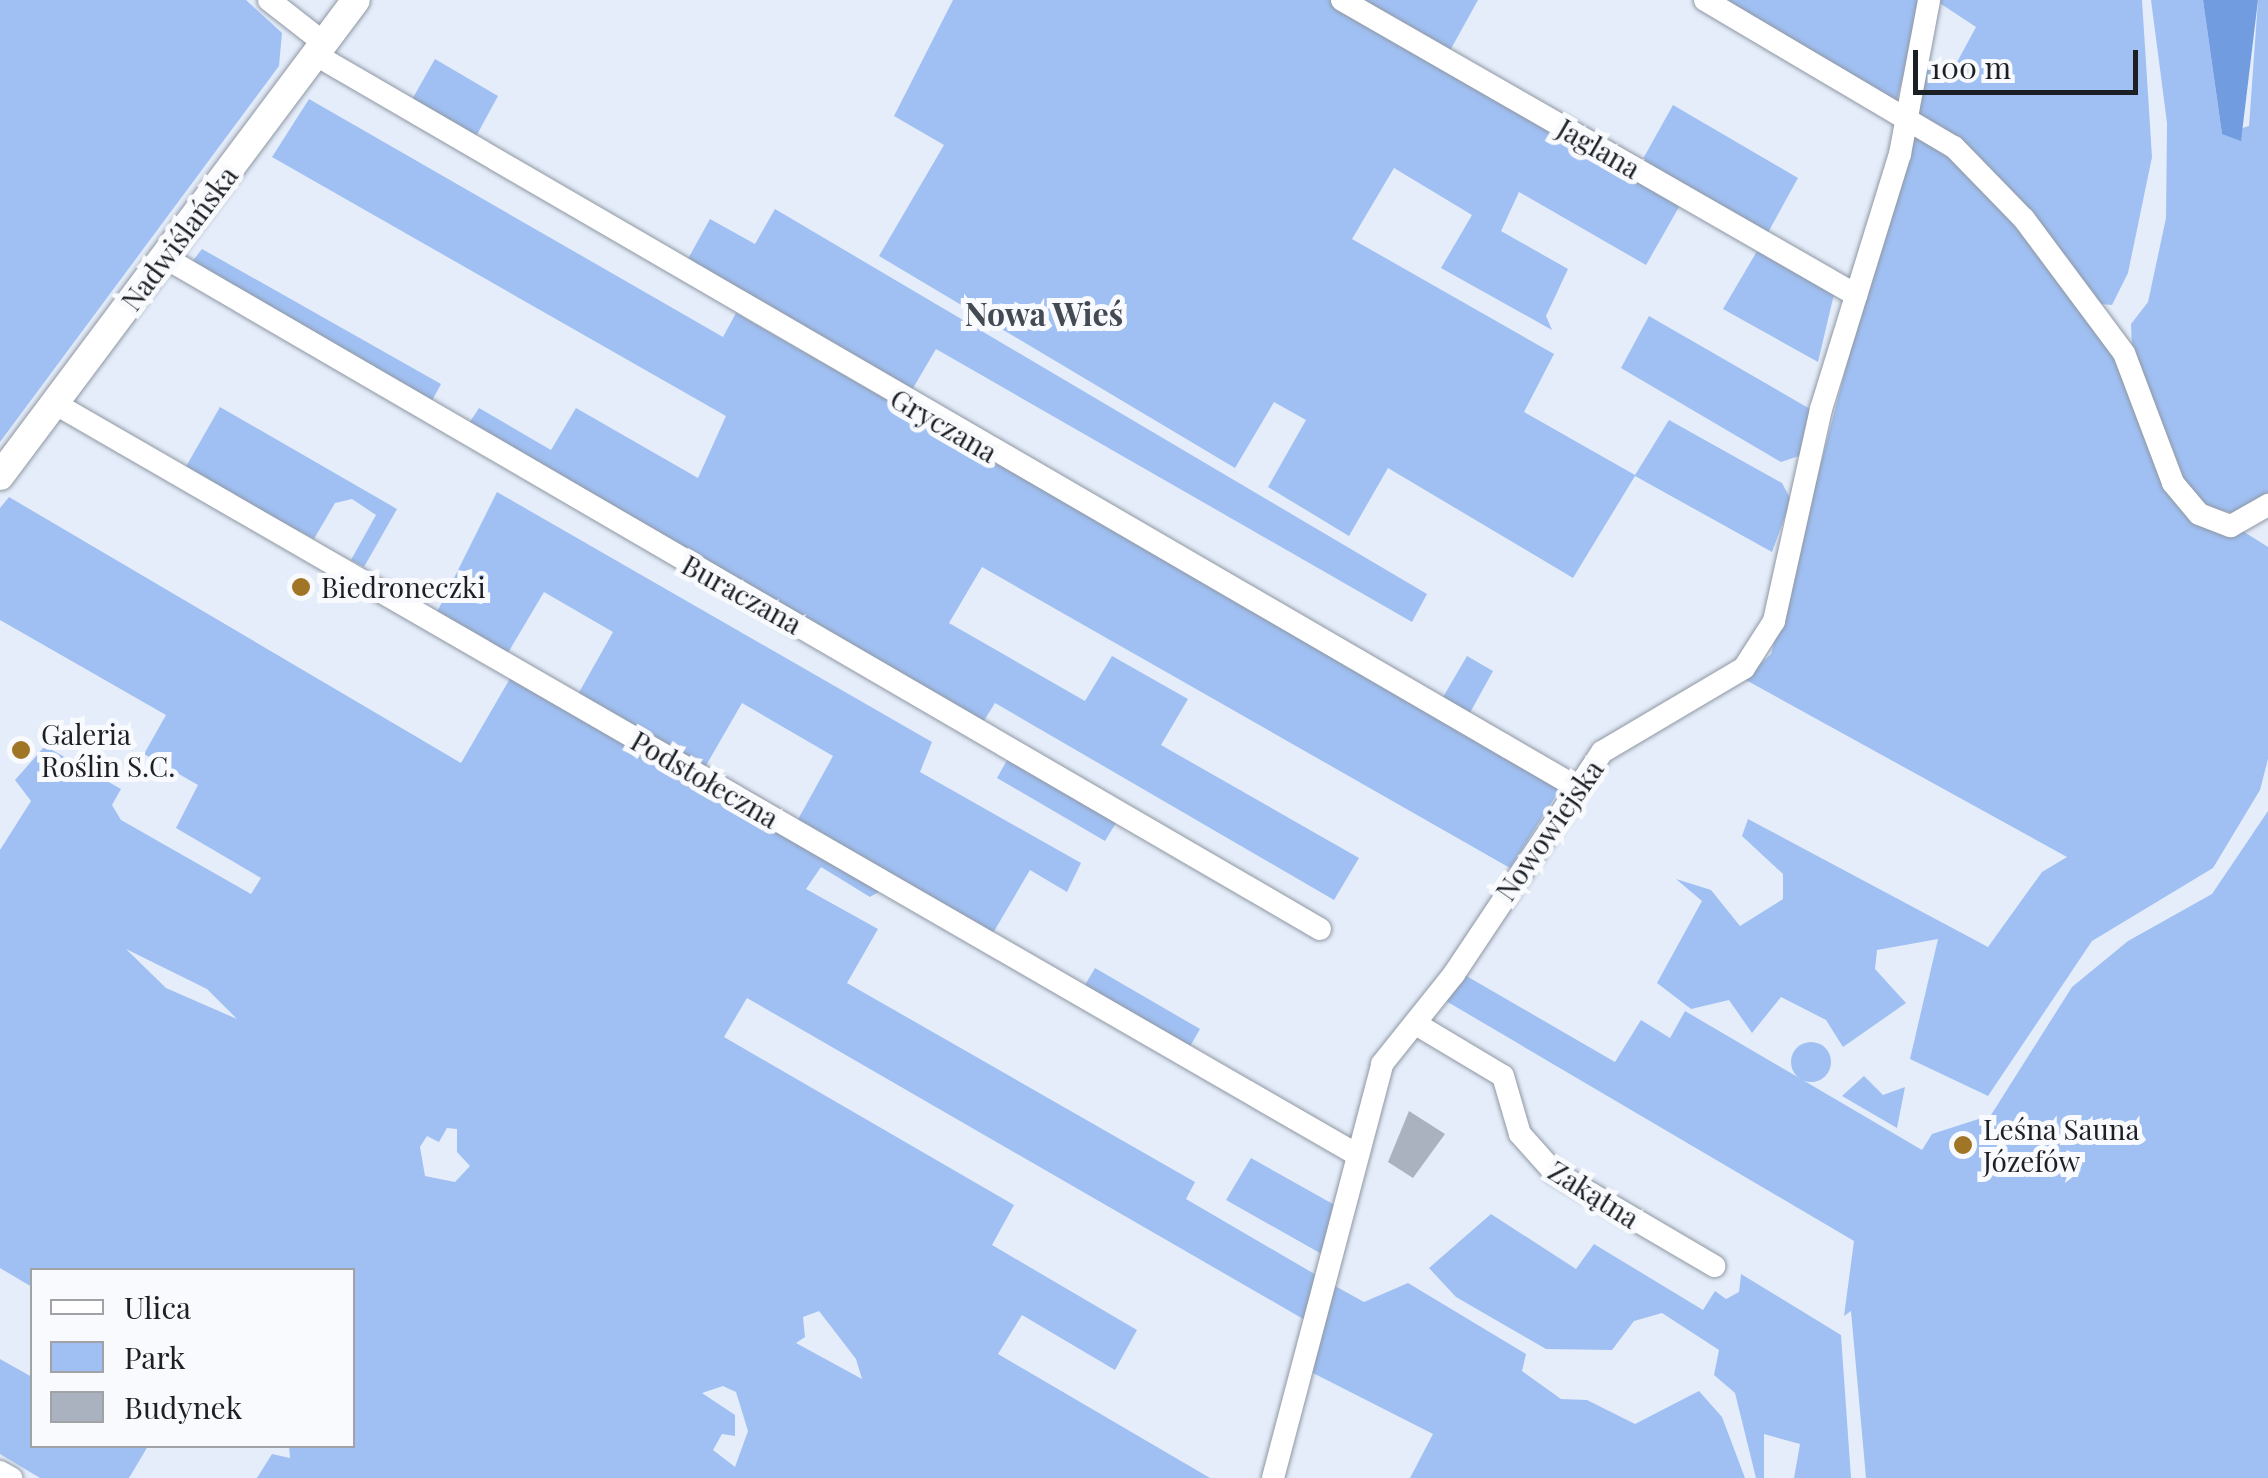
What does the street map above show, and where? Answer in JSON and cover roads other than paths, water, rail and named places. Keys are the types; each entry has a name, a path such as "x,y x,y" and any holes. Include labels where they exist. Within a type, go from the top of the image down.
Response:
{"main road":[{"name":"Nadwiślańska","path":"2,467 356,0"}],"street":[{"name":"Gryczana","path":"269,0 320,49 1576,788"},
{"name":"Jaglana","path":"1342,0 1856,295"},
{"path":"1705,0 1954,147 2024,219 2124,353 2174,484 2198,514 2238,524 2268,504"},
{"name":"Nowowiejska","path":"1273,1478 1353,1195 1356,1154 1382,1064 1416,1024 1576,788 1615,739 1713,688 1759,650 1904,114 1930,0"},
{"name":"Buraczana","path":"164,257 1320,929"},
{"name":"Podstołeczna","path":"54,403 1356,1154"},
{"name":"Zakątna","path":"1416,1024 1503,1076 1520,1134 1554,1172 1714,1266"},
{"path":"0,1472 11,1478"}],"place":[{"name":"Biedroneczki","path":"301,587"},
{"name":"Galeria Roślin S.C.","path":"21,750"},
{"name":"Leśna Sauna Józefów","path":"1963,1145"}],"district":[{"name":"Nowa Wieś","path":"1044,313"}]}
